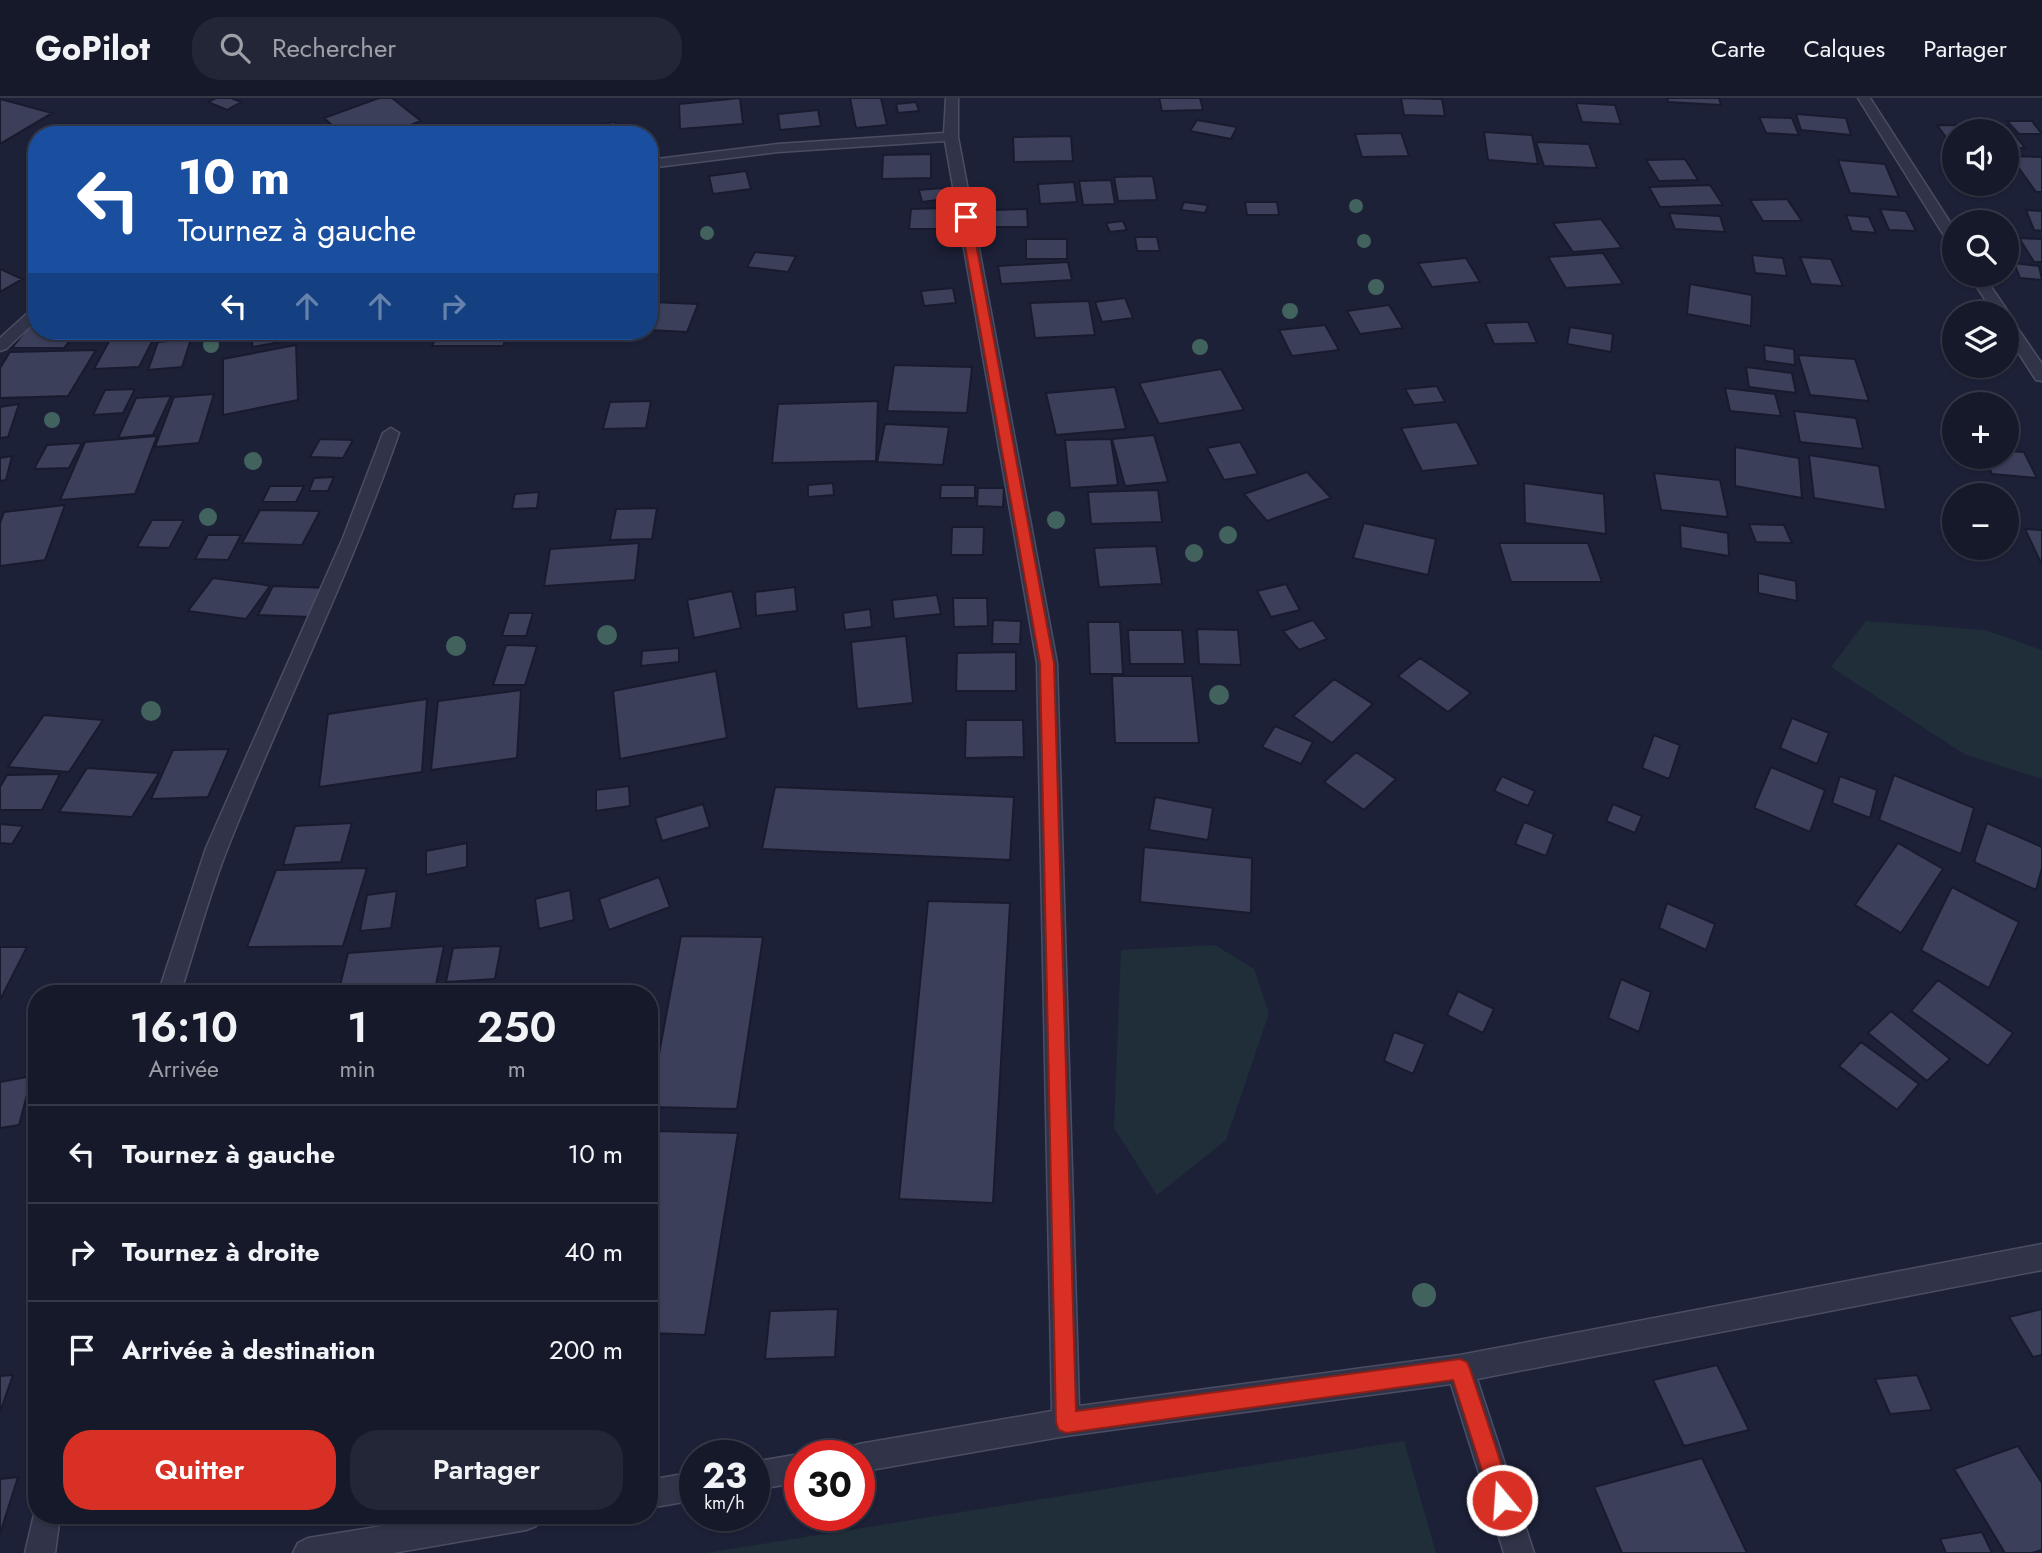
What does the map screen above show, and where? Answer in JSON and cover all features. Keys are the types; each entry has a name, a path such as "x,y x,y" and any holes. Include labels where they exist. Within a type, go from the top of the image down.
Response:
{"street":[{"path":"952,98 951,137 1047,663 1066,1422"},
{"path":"1864,98 1942,221"},
{"path":"658,163 778,148 951,137"},
{"path":"0,346 28,320"},
{"path":"2019,341 2042,376"},
{"path":"172,985 217,850 323,608 379,471 391,433"},
{"path":"875,1455 1066,1422 1460,1369 2042,1257"},
{"path":"1460,1369 1519,1553"},
{"path":"658,1492 679,1489"},
{"path":"40,1553 45,1524"},
{"path":"308,1553 479,1524"}],"shaded area":[{"path":"1866,621 1985,630 2042,650 2042,779 1964,754 1831,667"},
{"path":"1215,945 1254,969 1269,1013 1226,1140 1157,1195 1114,1128 1121,950"},
{"path":"1404,1441 1436,1553 706,1553 843,1531 875,1531 875,1526"}],"building":[{"path":"216,98 231,98 241,102 227,110 208,102"},
{"path":"379,98 392,98 421,121 408,126 333,126 324,118"},
{"path":"740,98 743,124 680,129 679,104"},
{"path":"850,98 881,98 887,125 856,128"},
{"path":"1159,98 1200,98 1203,110 1162,111"},
{"path":"1401,98 1442,99 1445,116 1404,115"},
{"path":"1667,98 1719,98 1721,105 1668,102"},
{"path":"0,99 52,113 28,126 0,144"},
{"path":"916,102 919,111 898,113 896,104"},
{"path":"1576,103 1615,105 1621,124 1582,122"},
{"path":"818,110 821,126 780,130 778,114"},
{"path":"1796,114 1846,118 1851,135 1801,130"},
{"path":"1759,117 1792,118 1799,135 1766,133"},
{"path":"1197,120 1237,127 1231,139 1190,131"},
{"path":"2019,121 2032,121 2042,134 2019,134"},
{"path":"615,122 616,126 596,126"},
{"path":"1484,132 1532,135 1538,164 1488,160"},
{"path":"1401,133 1409,156 1362,157 1355,134"},
{"path":"1071,136 1073,161 1014,162 1013,137"},
{"path":"1536,142 1589,144 1597,168 1544,166"},
{"path":"931,154 931,178 882,179 883,155"},
{"path":"2019,156 2042,157 2042,192 2036,192 2019,168"},
{"path":"1685,159 1698,180 1659,181 1646,160"},
{"path":"1838,160 1885,164 1899,197 1850,193"},
{"path":"746,171 751,189 713,194 709,176"},
{"path":"1153,176 1157,200 1118,201 1114,177"},
{"path":"1111,180 1115,204 1083,205 1079,181"},
{"path":"1074,182 1077,202 1040,204 1038,184"},
{"path":"1710,185 1723,205 1660,207 1649,187"},
{"path":"942,188 945,199 922,202 919,190"},
{"path":"1787,199 1802,221 1763,221 1750,200"},
{"path":"1184,202 1208,205 1205,213 1181,210"},
{"path":"1245,202 1277,202 1279,215 1247,215"},
{"path":"946,208 945,229 909,229 911,209"},
{"path":"1027,209 1028,227 993,227 993,210"},
{"path":"1880,209 1906,211 1916,231 1889,230"},
{"path":"2026,210 2042,211 2042,231 2034,230"},
{"path":"1669,213 1720,216 1725,232 1675,229"},
{"path":"1846,215 1869,217 1876,233 1852,231"},
{"path":"1601,219 1622,248 1573,252 1553,223"},
{"path":"1123,221 1127,230 1110,232 1106,223"},
{"path":"1135,237 1157,237 1160,251 1137,251"},
{"path":"2019,238 2042,239 2042,262 2034,262"},
{"path":"1026,239 1067,239 1067,259 1026,259"},
{"path":"755,252 796,256 788,272 747,267"},
{"path":"1603,253 1623,284 1566,288 1548,257"},
{"path":"1752,255 1783,258 1787,276 1755,273"},
{"path":"1800,257 1831,259 1843,286 1811,284"},
{"path":"1466,258 1480,282 1432,287 1418,263"},
{"path":"1068,262 1072,280 1001,284 998,266"},
{"path":"2019,264 2039,266 2042,280 2020,278"},
{"path":"0,269 22,279 0,292"},
{"path":"1690,284 1752,295 1751,326 1687,314"},
{"path":"953,288 956,303 924,306 921,291"},
{"path":"1125,298 1133,318 1102,322 1095,302"},
{"path":"1089,301 1095,335 1035,338 1030,303"},
{"path":"658,302 698,304 687,332 658,330"},
{"path":"1389,305 1403,328 1360,334 1347,311"},
{"path":"1528,322 1537,343 1494,344 1485,323"},
{"path":"1325,325 1339,350 1292,356 1279,330"},
{"path":"1570,327 1613,334 1611,352 1567,344"},
{"path":"28,328 28,340 70,340 64,348 12,348"},
{"path":"110,340 153,340 139,367 94,369"},
{"path":"191,340 182,367 148,370 158,342"},
{"path":"252,340 292,340 252,347"},
{"path":"435,340 506,340 503,346 432,346"},
{"path":"296,345 298,400 223,415 223,359"},
{"path":"1764,345 1794,349 1795,365 1765,361"},
{"path":"96,350 68,396 0,398 0,368 10,352"},
{"path":"1798,355 1855,359 1869,401 1810,395"},
{"path":"894,365 972,367 967,413 887,411"},
{"path":"1746,367 1792,373 1796,393 1749,387"},
{"path":"1221,369 1244,410 1159,424 1139,383"},
{"path":"1437,386 1445,402 1414,405 1405,389"},
{"path":"1115,387 1126,429 1056,435 1046,393"},
{"path":"1725,388 1775,394 1781,416 1730,411"},
{"path":"135,389 123,413 93,415 105,390"},
{"path":"214,394 199,443 155,447 174,397"},
{"path":"171,396 153,435 118,438 136,398"},
{"path":"651,401 646,428 603,429 610,402"},
{"path":"878,401 876,461 772,463 778,404"},
{"path":"19,404 8,437 0,438 0,407"},
{"path":"1794,411 1856,418 1863,449 1800,442"},
{"path":"1457,422 1479,465 1422,471 1401,428"},
{"path":"885,424 949,427 943,465 877,462"},
{"path":"1154,435 1168,482 1125,486 1112,439"},
{"path":"157,436 135,494 60,500 85,442"},
{"path":"320,439 353,440 343,458 310,457"},
{"path":"1111,439 1118,485 1070,488 1065,440"},
{"path":"1240,442 1258,474 1224,480 1207,448"},
{"path":"82,443 69,468 34,469 47,445"},
{"path":"1735,447 1799,458 1802,498 1735,486"},
{"path":"2019,452 2024,452 2037,478 1992,474 1990,469 2019,469"},
{"path":"1809,455 1879,466 1886,510 1814,498"},
{"path":"12,456 6,480 0,481 0,458"},
{"path":"1307,472 1331,498 1267,521 1244,494"},
{"path":"1654,473 1720,480 1728,517 1661,510"},
{"path":"334,477 328,491 309,491 314,478"},
{"path":"833,483 834,495 808,497 808,485"},
{"path":"1524,483 1604,494 1606,534 1525,523"},
{"path":"941,485 975,485 975,498 940,498"},
{"path":"270,486 304,486 296,502 262,502"},
{"path":"978,488 1004,488 1003,507 977,506"},
{"path":"1158,490 1162,522 1091,524 1088,492"},
{"path":"539,492 537,508 512,509 515,494"},
{"path":"65,505 45,560 0,566 0,523 4,512"},
{"path":"657,508 652,539 610,540 616,509"},
{"path":"260,510 320,511 302,545 242,543"},
{"path":"152,520 184,520 169,548 137,547"},
{"path":"1364,523 1436,539 1428,575 1353,558"},
{"path":"1749,524 1784,525 1792,543 1756,542"},
{"path":"1680,525 1728,533 1729,556 1681,548"},
{"path":"952,527 984,527 983,555 951,555"},
{"path":"2025,529 2042,530 2042,565"},
{"path":"208,535 241,535 228,560 195,559"},
{"path":"639,543 635,580 544,586 550,549"},
{"path":"1499,543 1588,543 1602,582 1511,582"},
{"path":"1156,546 1162,584 1099,587 1094,548"},
{"path":"1758,573 1796,581 1797,601 1758,593"},
{"path":"213,578 270,586 246,619 188,611"},
{"path":"1286,584 1300,610 1271,617 1257,591"},
{"path":"273,586 327,588 312,617 258,615"},
{"path":"795,587 797,611 756,616 755,592"},
{"path":"732,591 741,628 694,638 687,600"},
{"path":"937,595 941,614 894,619 892,600"},
{"path":"953,598 987,598 988,626 954,627"},
{"path":"870,609 872,627 845,630 843,613"},
{"path":"509,613 533,613 526,636 502,636"},
{"path":"993,620 1021,621 1020,644 992,644"},
{"path":"1313,620 1327,639 1299,650 1283,631"},
{"path":"1088,622 1120,622 1123,674 1090,674"},
{"path":"1197,629 1238,630 1241,665 1199,664"},
{"path":"1128,630 1182,630 1185,664 1130,664"},
{"path":"906,636 913,703 857,709 851,642"},
{"path":"506,645 537,646 525,685 493,685"},
{"path":"679,648 679,662 641,666 642,651"},
{"path":"1016,652 1016,691 956,691 957,653"},
{"path":"1420,658 1471,693 1448,712 1398,676"},
{"path":"716,671 727,738 620,759 613,691"},
{"path":"1112,676 1192,676 1199,743 1115,743"},
{"path":"1334,679 1373,704 1332,743 1293,716"},
{"path":"521,690 517,758 431,770 438,701"},
{"path":"427,699 422,772 319,787 328,714"},
{"path":"44,715 103,720 69,772 8,767"},
{"path":"1792,718 1829,733 1817,764 1780,748"},
{"path":"966,720 1023,720 1024,757 965,758"},
{"path":"1275,726 1313,742 1301,764 1262,747"},
{"path":"1654,735 1680,745 1669,779 1642,768"},
{"path":"229,749 208,797 151,799 173,750"},
{"path":"1356,752 1396,779 1364,810 1324,782"},
{"path":"1771,767 1825,790 1810,832 1754,808"},
{"path":"87,768 159,773 132,817 59,812"},
{"path":"60,774 42,810 0,810 0,787 7,775"},
{"path":"1894,775 1974,808 1961,854 1879,820"},
{"path":"1502,776 1535,791 1528,806 1494,791"},
{"path":"1840,776 1877,790 1870,818 1832,803"},
{"path":"629,786 630,806 596,811 596,790"},
{"path":"775,787 1014,797 1010,860 762,849"},
{"path":"1155,797 1213,808 1208,840 1149,830"},
{"path":"703,804 710,827 662,841 655,818"},
{"path":"1613,804 1642,816 1635,833 1606,821"},
{"path":"1524,822 1554,834 1546,856 1515,844"},
{"path":"352,823 341,862 283,865 295,826"},
{"path":"1987,823 2042,847 2042,868 2036,890 1974,862"},
{"path":"0,824 23,826 12,844 0,843"},
{"path":"467,843 467,867 426,875 426,851"},
{"path":"1898,843 1943,869 1901,933 1855,905"},
{"path":"1144,847 1252,858 1251,913 1140,902"},
{"path":"367,868 343,946 247,947 276,870"},
{"path":"659,877 670,907 609,930 599,899"},
{"path":"1952,887 2019,922 1989,988 1921,950"},
{"path":"570,890 574,920 539,929 535,899"},
{"path":"397,891 391,928 360,931 367,895"},
{"path":"928,901 1010,903 993,1203 899,1199"},
{"path":"1667,903 1715,924 1706,950 1659,928"},
{"path":"681,936 763,937 737,1109 658,1107 658,1059"},
{"path":"444,946 436,985 340,985 348,953"},
{"path":"501,946 495,979 446,982 453,948"},
{"path":"0,947 27,947 0,1000"},
{"path":"1621,979 1651,992 1639,1032 1608,1018"},
{"path":"1938,980 2013,1033 1988,1066 1911,1011"},
{"path":"1458,991 1494,1009 1483,1033 1447,1015"},
{"path":"1891,1011 1950,1059 1927,1081 1868,1033"},
{"path":"1394,1032 1425,1044 1413,1074 1384,1061"},
{"path":"1861,1042 1919,1084 1897,1110 1839,1066"},
{"path":"28,1077 28,1091 19,1125 0,1128 0,1082"},
{"path":"658,1131 738,1133 705,1335 658,1333"},
{"path":"838,1309 835,1357 765,1359 770,1311"},
{"path":"2042,1309 2042,1355 2033,1357 2009,1317"},
{"path":"1717,1365 1749,1430 1684,1446 1653,1380"},
{"path":"13,1375 0,1412 0,1376"},
{"path":"1917,1375 1932,1410 1890,1414 1875,1379"},
{"path":"2018,1446 2042,1483 2042,1550 2032,1553 2005,1553 1954,1469"},
{"path":"1702,1458 1747,1553 1622,1553 1594,1487"},
{"path":"18,1477 0,1534 0,1479"},
{"path":"1982,1532 1992,1553 1946,1553 1940,1539"}],"route":[{"path":"966,217 1047,663 1059,1051 1066,1422 1460,1369 1502,1500"}]}
